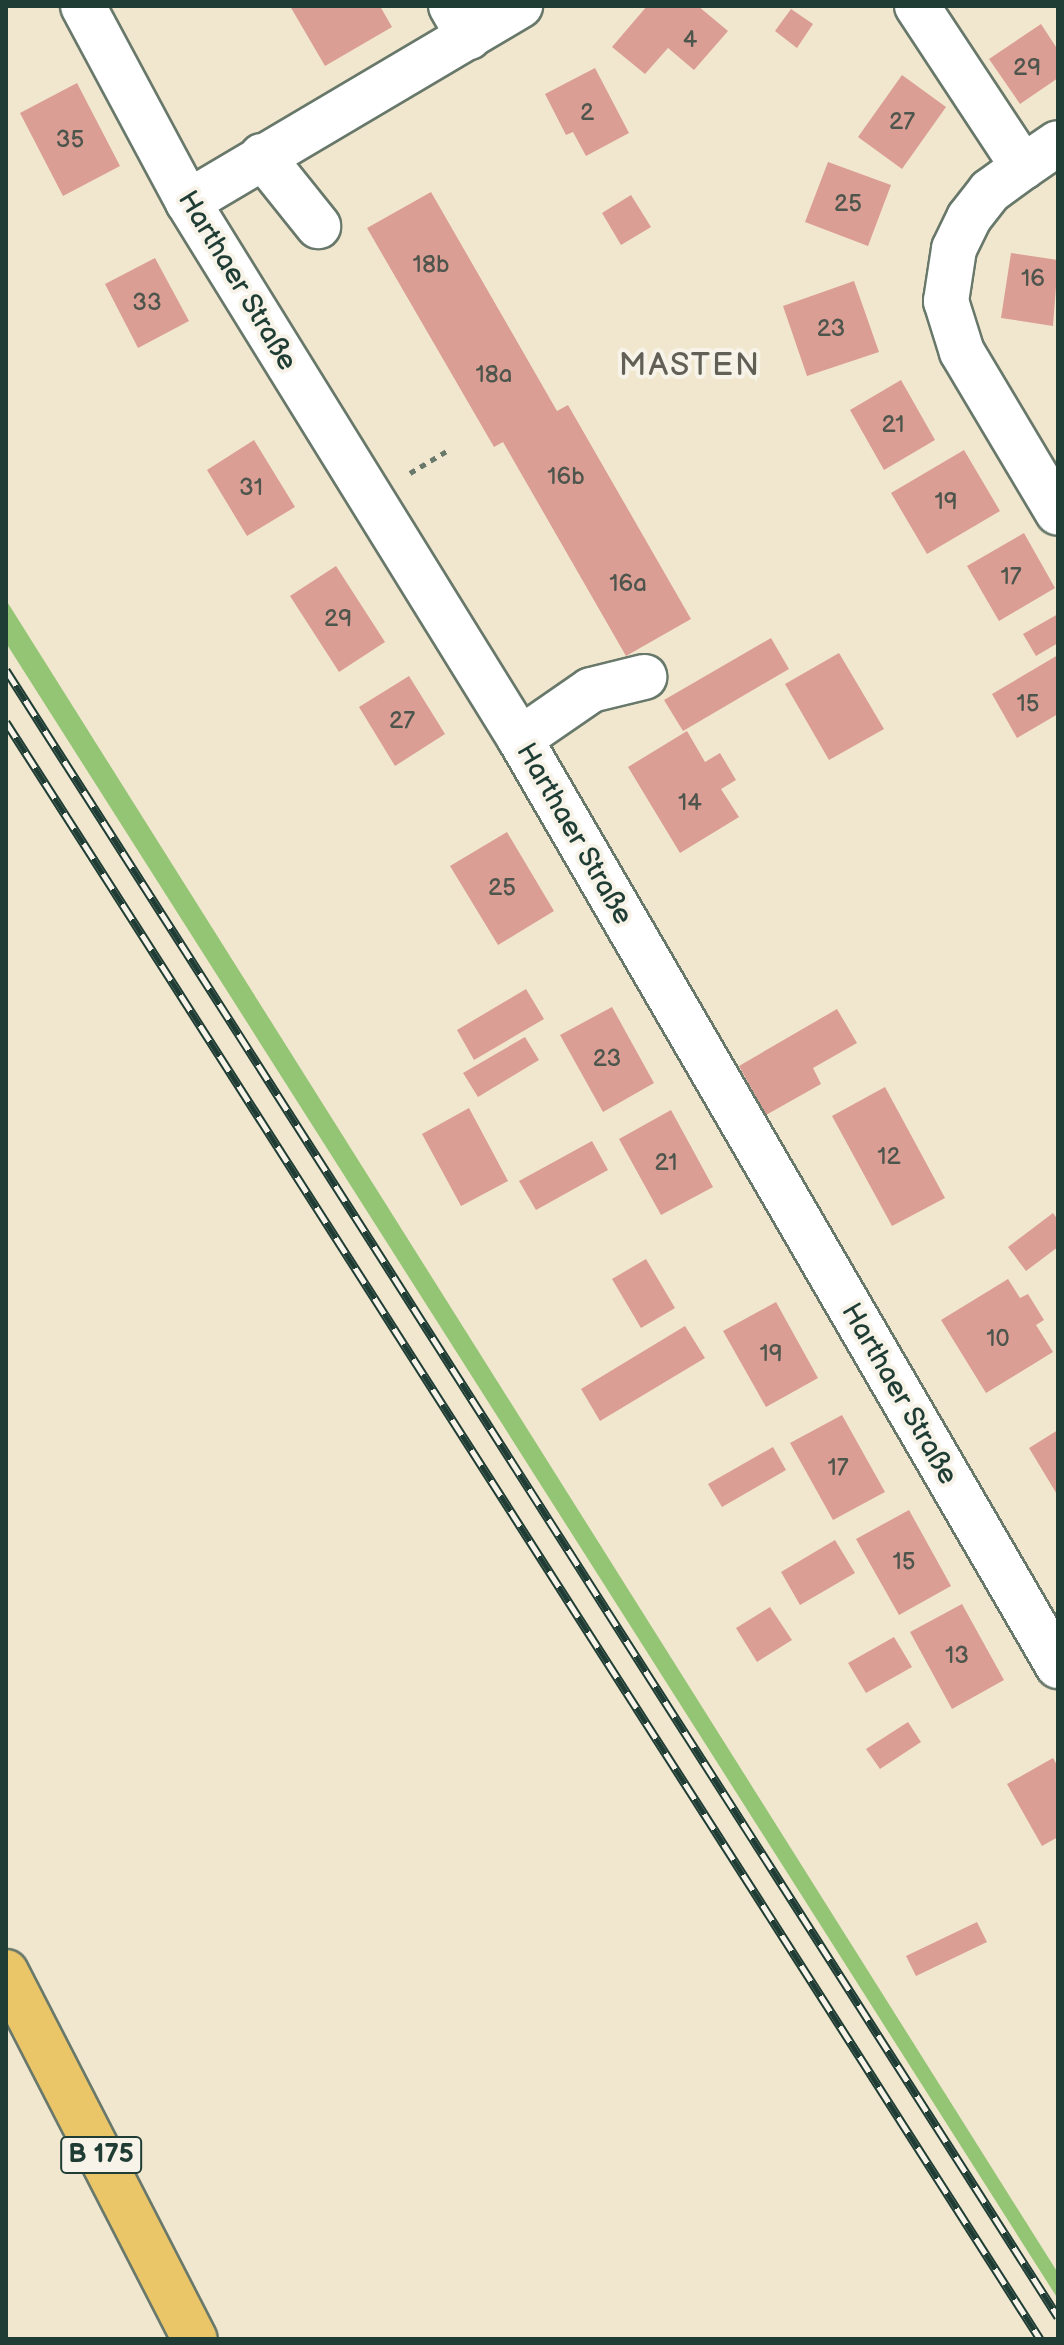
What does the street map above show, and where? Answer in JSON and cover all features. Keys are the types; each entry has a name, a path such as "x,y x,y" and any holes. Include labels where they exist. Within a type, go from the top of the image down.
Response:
{"main road":[{"name":"B 175","path":"6,1972 195,2339"}],"street":[{"name":"Harthaer Straße","path":"83,6 188,202 520,739 1043,1609 1058,1666"},
{"path":"188,202 262,156 460,22 520,6"},
{"path":"917,6 1041,155 990,191 969,218 954,249 946,301 962,352 1058,513"},
{"path":"262,156 318,226"},
{"path":"520,739 591,690 644,677"}],"green space":[{"path":"6,600 1058,2273 1058,2299 6,643"}],"building":[{"path":"290,6 380,6 392,27 325,66"},
{"path":"647,6 698,6 728,31 694,70 668,48 645,74 612,47"},
{"path":"791,9 813,24 797,48 775,31"},
{"path":"1041,24 1058,50 1058,78 1020,104 989,59"},
{"path":"595,68 629,133 586,156 573,132 566,135 545,94"},
{"path":"902,75 946,107 902,169 858,137"},
{"path":"77,83 120,166 63,196 20,113"},
{"path":"828,162 891,185 868,246 805,222"},
{"path":"431,192 557,411 568,405 691,619 626,656 503,442 494,447 367,228"},
{"path":"631,195 651,227 621,245 602,213"},
{"path":"1011,253 1058,260 1053,326 1001,318"},
{"path":"155,258 189,321 138,348 105,284"},
{"path":"854,281 879,352 807,376 783,306"},
{"path":"901,380 935,440 884,470 850,410"},
{"path":"254,440 295,507 247,536 207,470"},
{"path":"964,450 1000,511 927,554 891,493"},
{"path":"1024,533 1055,588 999,621 967,566"},
{"path":"336,566 385,642 339,672 290,596"},
{"path":"1058,614 1058,643 1036,656 1023,634"},
{"path":"771,638 789,669 683,731 664,700"},
{"path":"839,653 884,729 829,760 785,684"},
{"path":"1058,655 1058,714 1017,738 992,694"},
{"path":"409,676 445,734 395,766 359,707"},
{"path":"687,731 705,762 720,753 736,780 721,789 739,817 680,853 628,767"},
{"path":"507,832 554,911 498,945 450,866"},
{"path":"526,989 544,1019 474,1060 457,1030"},
{"path":"612,1007 654,1083 603,1112 560,1035"},
{"path":"837,1009 857,1043 813,1068 821,1084 766,1115 739,1066"},
{"path":"525,1037 539,1060 478,1097 463,1073"},
{"path":"885,1087 945,1198 892,1226 832,1116"},
{"path":"469,1108 508,1181 461,1206 422,1134"},
{"path":"671,1110 713,1187 661,1215 619,1139"},
{"path":"592,1141 608,1170 536,1210 519,1181"},
{"path":"1053,1213 1058,1220 1058,1247 1026,1271 1008,1247"},
{"path":"646,1259 675,1308 641,1328 612,1279"},
{"path":"1008,1279 1020,1298 1028,1294 1044,1320 1036,1325 1053,1352 986,1393 941,1320"},
{"path":"776,1302 818,1378 766,1407 723,1331"},
{"path":"685,1326 705,1358 600,1421 581,1389"},
{"path":"842,1415 885,1492 833,1520 790,1443"},
{"path":"1058,1430 1058,1496 1029,1448"},
{"path":"773,1447 786,1470 722,1507 708,1484"},
{"path":"909,1510 951,1586 899,1615 856,1539"},
{"path":"835,1540 855,1573 800,1605 781,1572"},
{"path":"962,1604 1004,1680 952,1709 910,1632"},
{"path":"770,1607 792,1640 757,1662 736,1628"},
{"path":"894,1637 912,1667 866,1693 848,1663"},
{"path":"908,1722 921,1742 880,1769 866,1749"},
{"path":"1053,1758 1058,1767 1058,1837 1042,1846 1007,1784"},
{"path":"977,1922 987,1942 916,1976 906,1956"}],"railway":[{"path":"6,670 1058,2317"},
{"path":"6,722 1040,2339"}],"district":[{"name":"MASTEN","path":"690,366"}]}
